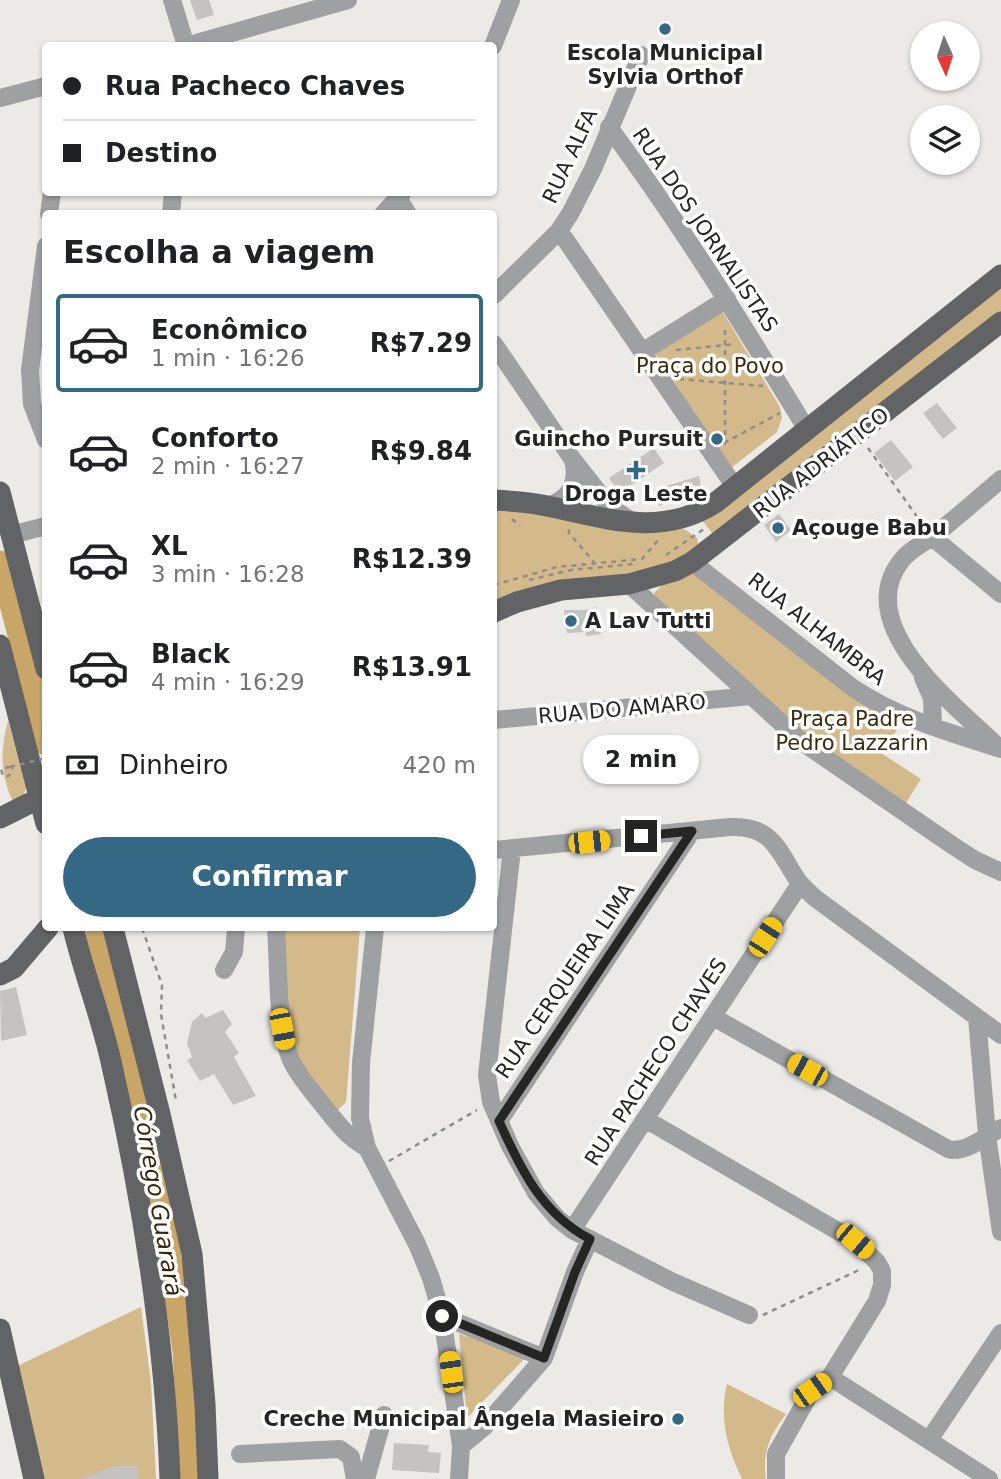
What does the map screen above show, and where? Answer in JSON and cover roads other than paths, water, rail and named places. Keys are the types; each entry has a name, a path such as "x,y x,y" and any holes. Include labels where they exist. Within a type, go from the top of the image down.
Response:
{"main road":[{"name":"RUA ADRIÁTICO","path":"497,611 517,602 561,590 629,584 675,571 692,562 703,511 730,482 807,430 999,278"},
{"name":"RUA ADRIÁTICO","path":"497,500 545,506 607,520 700,530 859,433 1001,322"},
{"path":"0,492 42,654"},
{"path":"0,645 42,796 0,818"},
{"path":"0,975 14,968 45,931"},
{"path":"74,931 112,1064 142,1215 163,1363 170,1479"},
{"path":"114,931 163,1125 192,1254 205,1404 208,1479"},
{"path":"0,1329 7,1388 34,1479"}],"street":[{"path":"172,0 185,42"},
{"path":"200,42 348,0"},
{"path":"495,42 511,0"},
{"name":"RUA ALFA","path":"497,292 558,232 581,195 641,55"},
{"path":"0,99 42,87"},
{"name":"RUA DOS JORNALISTAS","path":"610,127 670,210 807,430"},
{"path":"558,232 730,482"},
{"path":"642,352 727,299"},
{"path":"42,308 38,369 32,404 42,430"},
{"path":"497,348 573,460 610,507 635,522"},
{"path":"545,506 555,503 571,490 575,480 573,460"},
{"path":"933,727 932,698 920,672 893,628 888,612 892,578 899,563 910,551 932,537 1001,479"},
{"path":"11,535 42,527"},
{"name":"RUA ALHAMBRA","path":"700,530 724,586"},
{"path":"932,537 1001,594"},
{"name":"RUA ALHAMBRA","path":"692,562 853,688 879,705 933,727 1000,749"},
{"path":"629,584 802,742 964,853 1001,872"},
{"path":"26,594 42,610"},
{"path":"920,672 1000,749"},
{"name":"RUA DO AMARO","path":"497,720 751,696"},
{"path":"497,850 692,831 746,827 758,830 771,838 800,884 821,902 1001,1035"},
{"name":"RUA CERQUEIRA LIMA","path":"499,1121 692,831"},
{"path":"512,849 487,1075 491,1101 499,1121 536,1193 557,1218 572,1230 671,1281 749,1315"},
{"name":"RUA PACHECO CHAVES","path":"572,1230 800,884"},
{"path":"224,970 234,952 236,931"},
{"path":"276,931 282,1029 291,1061 335,1121 349,1137 367,1148"},
{"path":"375,931 360,1076 360,1118 367,1148 417,1244 442,1316 461,1446 459,1479"},
{"path":"712,1017 948,1149 956,1151 964,1148 994,1131"},
{"path":"977,1018 994,1131 1001,1232"},
{"path":"645,1119 855,1241 877,1262 881,1271 883,1285 877,1301 830,1377 812,1390 776,1454 776,1479"},
{"path":"461,1446 484,1427 544,1358 590,1239"},
{"path":"442,1316 544,1358"},
{"path":"929,1440 1001,1333"},
{"path":"830,1377 989,1479"},
{"path":"366,1479 384,1415"},
{"path":"240,1454 340,1449 351,1457 355,1479"}],"waterway":[{"name":"Córrego Guarará","path":"0,562 42,727"},
{"name":"Córrego Guarará","path":"95,931 142,1109 168,1244 184,1351 191,1479"}],"place":[{"name":"Escola Municipal Sylvia Orthof","path":"665,29"},
{"name":"Guincho Pursuit","path":"717,439"},
{"name":"Droga Leste","path":"636,470"},
{"name":"Açouge Babu","path":"778,528"},
{"name":"A Lav Tutti","path":"571,621"},
{"name":"Creche Municipal Ângela Masieiro","path":"678,1419"}],"park label":[{"name":"Praça do Povo","path":"710,366"},
{"name":"Praça Padre Pedro Lazzarin","path":"852,731"}]}
